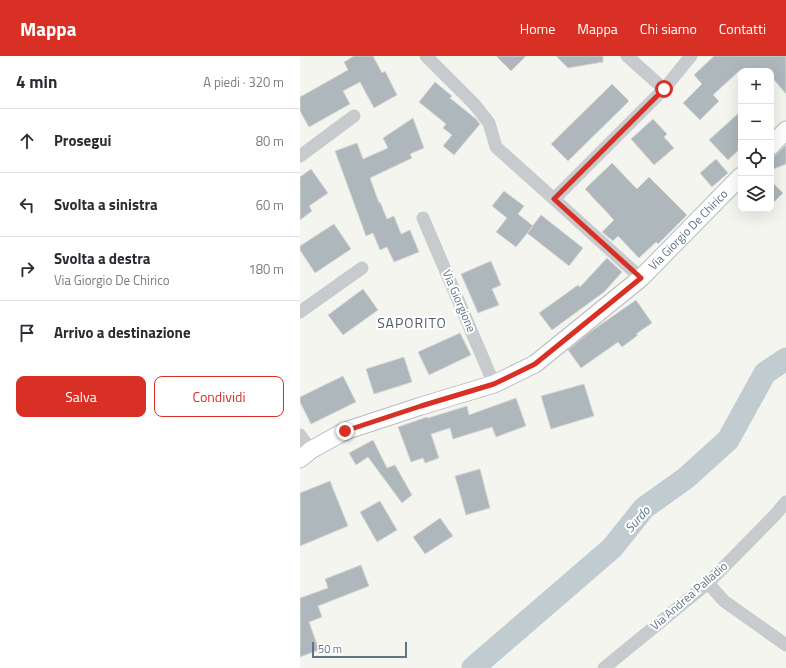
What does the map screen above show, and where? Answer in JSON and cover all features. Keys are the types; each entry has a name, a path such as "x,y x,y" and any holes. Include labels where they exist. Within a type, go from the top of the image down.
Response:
{"main road":[{"path":"774,143 786,130"},
{"name":"Via Giorgio De Chirico","path":"305,454 345,431 494,384 535,364 641,278 738,179"}],"street":[{"path":"426,56 475,105 489,123 496,147 641,278"},
{"path":"628,56 664,89"},
{"path":"554,199 664,89 691,56"},
{"path":"300,156 354,116"},
{"name":"Via Giorgione","path":"423,218 494,384"},
{"path":"300,312 362,268"},
{"path":"300,435 305,454"},
{"name":"Via Andrea Palladio","path":"604,668 708,583 776,515 786,502"},
{"path":"708,583 724,601 786,644"}],"building":[{"path":"354,56 373,56 382,73 385,71 397,95 374,108 360,82 343,91 350,104 309,127 300,111 300,97 348,70 344,62"},
{"path":"496,56 526,56 511,71"},
{"path":"556,56 603,56 603,62 568,68"},
{"path":"714,56 786,56 786,94 774,80 774,68 738,68 738,72 713,95 719,101 700,120 683,103 702,84 694,75"},
{"path":"435,82 452,96 450,98 480,124 454,155 443,146 452,135 443,128 446,124 419,102"},
{"path":"612,84 629,101 568,161 551,144"},
{"path":"738,114 738,151 728,160 709,140"},
{"path":"413,118 424,148 410,154 412,158 370,178 379,203 380,202 387,219 394,216 401,234 410,230 419,252 394,262 387,247 380,250 373,233 366,236 335,151 357,143 363,159 388,148 383,138"},
{"path":"653,119 667,134 664,137 674,148 654,165 631,139"},
{"path":"786,145 786,164 774,169 774,156"},
{"path":"716,159 728,173 712,187 700,173"},
{"path":"612,163 637,189 649,177 687,215 658,244 656,242 639,258 618,236 613,241 602,232 614,220 585,189"},
{"path":"311,169 328,193 309,206 312,211 300,220 300,177"},
{"path":"774,184 783,193 774,202"},
{"path":"504,191 524,206 518,214 533,226 516,247 496,232 507,218 492,206"},
{"path":"541,215 583,248 569,266 527,233"},
{"path":"334,224 351,249 315,273 300,250 300,246"},
{"path":"607,258 622,272 604,292 552,330 539,313 578,285 580,287"},
{"path":"491,261 501,285 492,289 499,305 478,313 461,274"},
{"path":"363,289 378,310 343,335 328,315"},
{"path":"636,300 652,323 636,334 638,335 622,347 618,342 581,368 568,350 590,332"},
{"path":"460,333 471,355 429,375 418,352"},
{"path":"404,357 412,382 374,394 366,369"},
{"path":"343,376 356,402 311,424 300,402 300,397"},
{"path":"584,384 594,416 551,429 541,396"},
{"path":"516,398 526,426 496,437 492,427 453,439 450,428 431,434 439,458 425,463 423,458 411,462 398,427 467,406 469,415"},
{"path":"373,440 387,468 395,465 412,495 402,503 368,457 356,465 349,453"},
{"path":"480,469 490,508 466,515 455,476"},
{"path":"330,481 348,526 300,546 300,493"},
{"path":"380,501 397,530 377,542 360,512"},
{"path":"440,518 453,536 425,554 413,537"},
{"path":"361,565 369,586 318,606 322,617 309,622 319,650 300,657 300,598 328,588 325,579"}],"waterway":[{"name":"Surdo","path":"473,668 612,548 644,508 686,478 728,440 765,373 786,359"}],"district":[{"name":"SAPORITO","path":"412,323"}],"route":[{"path":"345,431 494,384 535,364 641,278 554,199 664,89"}]}
